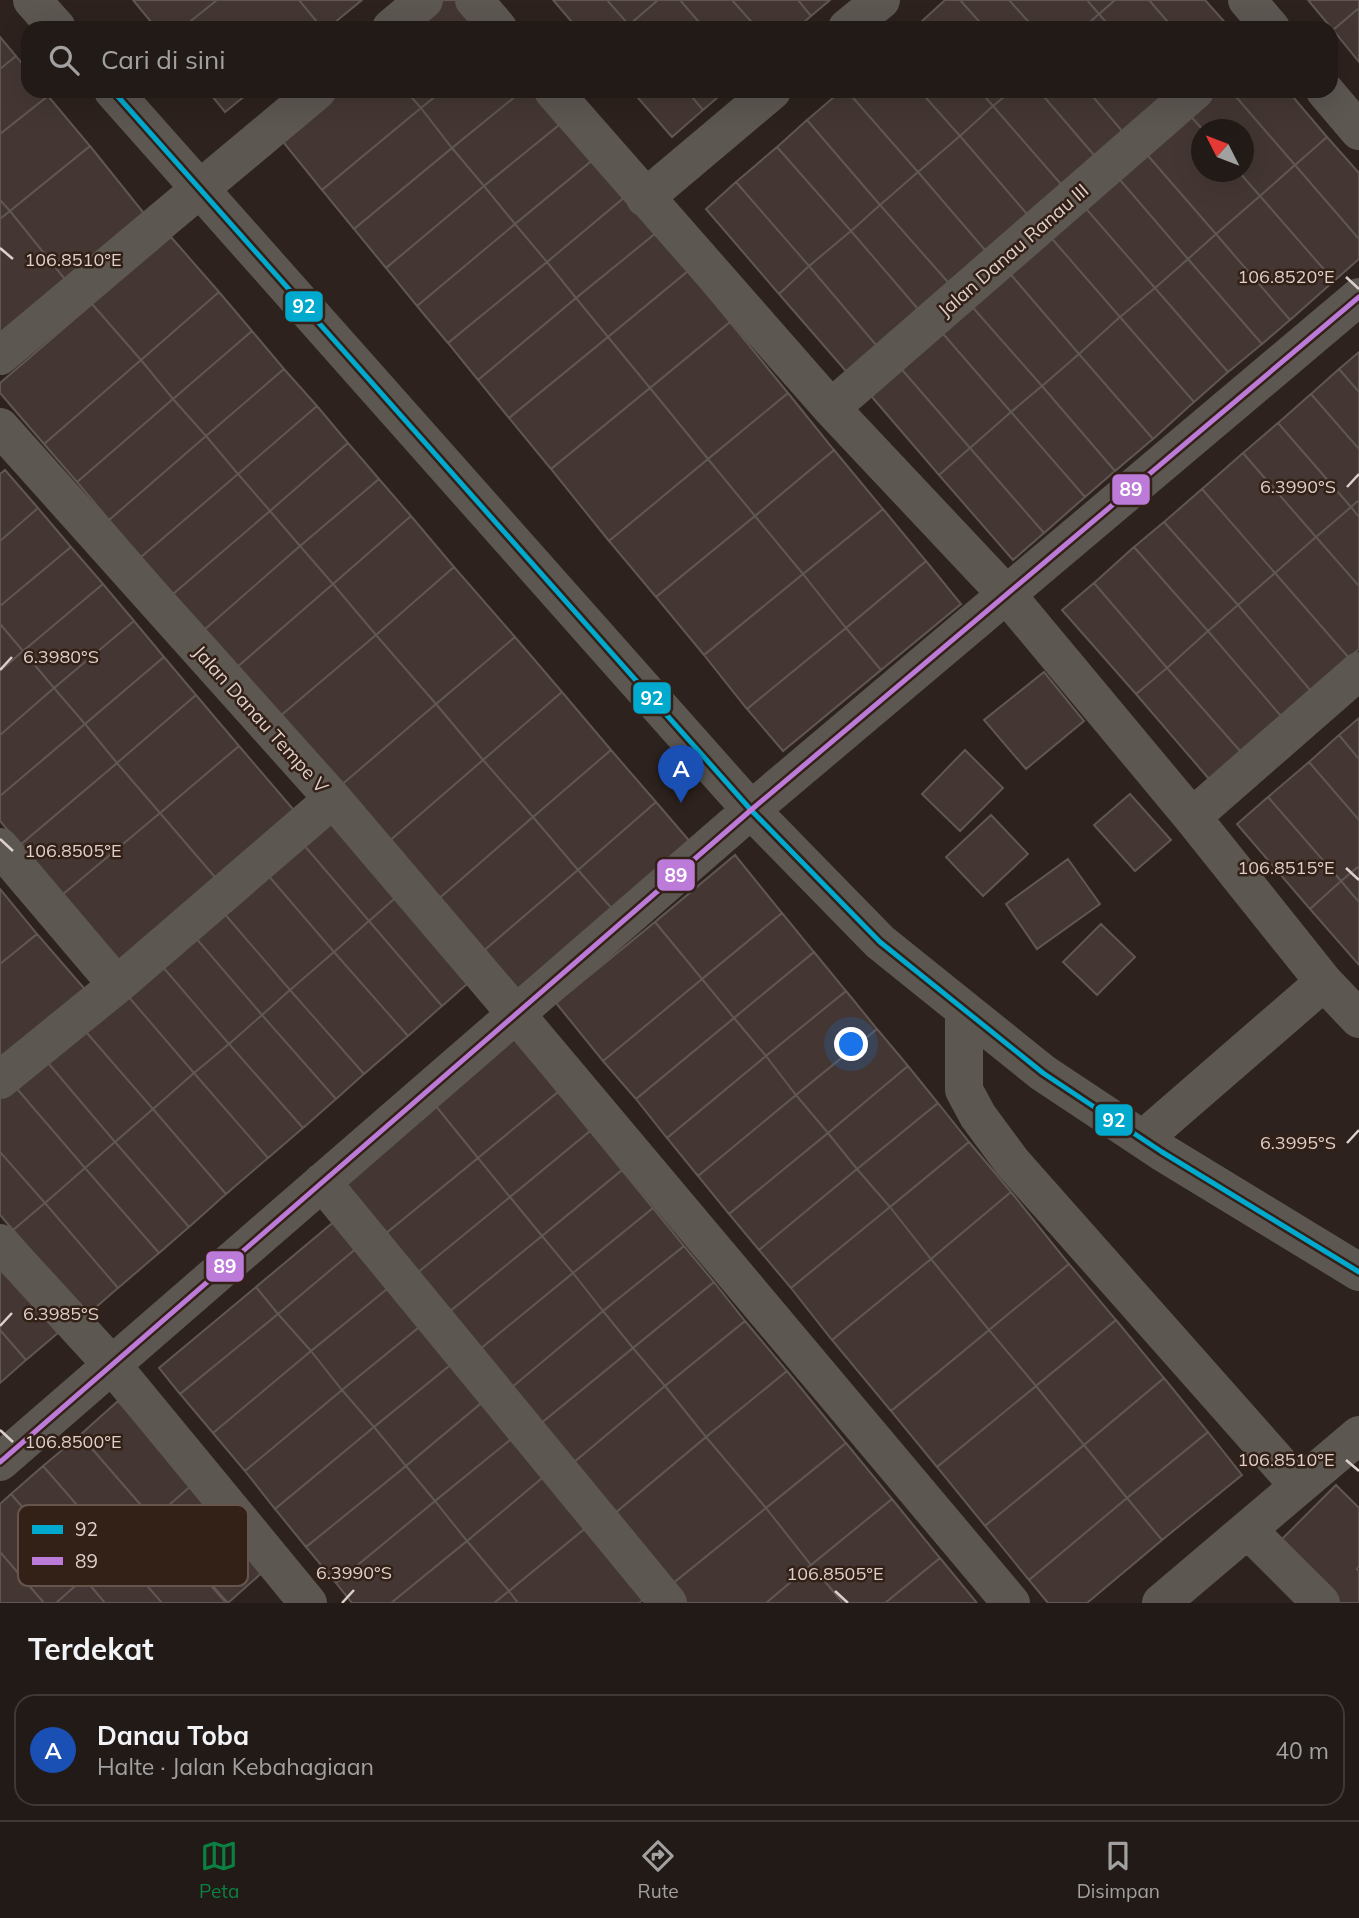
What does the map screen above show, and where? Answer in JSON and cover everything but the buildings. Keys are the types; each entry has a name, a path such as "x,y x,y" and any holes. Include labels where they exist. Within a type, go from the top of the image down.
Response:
{"street":[{"path":"32,0 51,21"},
{"path":"399,21 424,0"},
{"path":"474,0 492,21"},
{"path":"856,21 881,0"},
{"path":"119,98 751,810 880,942 1043,1073 1143,1139 1359,1272"},
{"path":"0,356 309,98"},
{"path":"559,98 831,408 1007,594 1192,817 1324,982 1359,1019"},
{"path":"645,198 764,98"},
{"name":"Jalan Danau Ranau III","path":"831,408 1187,98"},
{"path":"1331,98 1359,131"},
{"path":"0,1462 751,810 1359,297"},
{"name":"Jalan Danau Tempe V","path":"0,427 333,799 1011,1603"},
{"path":"1192,817 1359,671"},
{"path":"0,1080 117,985 333,799"},
{"path":"0,847 117,985"},
{"path":"1143,1139 1324,982"},
{"path":"964,1010 964,1090 978,1116 1012,1162 1299,1486"},
{"path":"322,1182 668,1603"},
{"path":"0,1243 112,1365 221,1505"},
{"path":"1161,1603 1359,1435"},
{"path":"1248,1530 1321,1603"},
{"path":"248,1539 294,1598"}],"transit line":[{"name":"92","path":"119,98 751,810 880,942 1043,1073 1162,1152 1359,1272"},
{"name":"89","path":"0,1462 751,810 1359,297"}],"place":[{"name":"Danau Toba","path":"681,803"}]}
